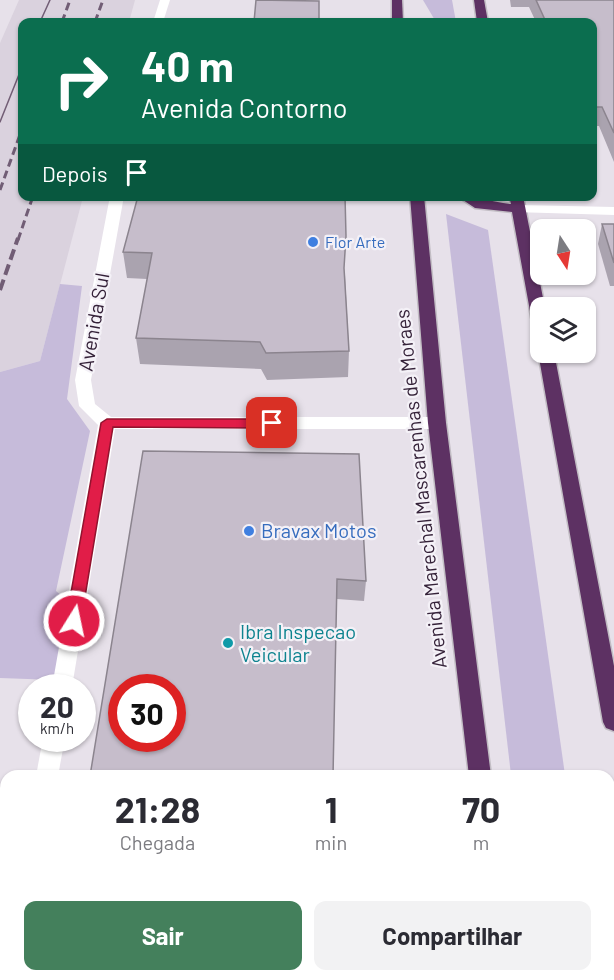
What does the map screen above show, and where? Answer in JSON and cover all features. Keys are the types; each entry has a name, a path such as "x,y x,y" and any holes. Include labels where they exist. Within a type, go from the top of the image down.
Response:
{"highway":[{"path":"479,0 482,18"},
{"name":"Avenida Marechal Mascarenhas de Moraes","path":"417,201 437,423 479,770"},
{"path":"472,201 480,205 518,202 535,297"},
{"path":"548,363 614,722"}],"street":[{"path":"160,18 165,0"},
{"name":"Avenida Sul","path":"107,423 87,406 83,380 116,201"},
{"path":"518,202 614,211"},
{"path":"64,674 107,423 437,423"},
{"path":"48,770 51,752"}],"shaded area":[{"path":"19,0 135,0 130,18 18,18 18,201 82,201 40,361 0,372 0,43"},
{"path":"423,0 452,0 455,18 434,18"},
{"path":"446,214 488,230 564,770 510,770"},
{"path":"60,284 82,286 67,399 90,431 56,591 70,603 56,674 18,674 18,679 0,678 0,372 40,361"}],"building":[{"path":"256,0 319,1 319,18 254,18"},
{"path":"536,0 614,0 614,133 602,107 597,107 597,18 544,18"},
{"name":"Flor Arte","path":"137,201 345,201 344,268 349,351 266,353 260,342 136,338 152,253 123,252"},
{"path":"602,224 614,224 614,263"},
{"path":"143,451 359,454 366,581 337,579 333,770 91,770 94,752 96,752 96,739"}],"tram line":[{"path":"42,18 50,0"},
{"path":"0,122 18,77"}],"railway":[{"path":"63,18 70,0"},
{"path":"96,18 103,0"},
{"path":"0,190 18,140"},
{"path":"18,240 31,201"},
{"path":"0,290 18,238"}],"place":[{"name":"Flor Arte","path":"313,242"},
{"name":"Bravax Motos","path":"249,531"},
{"name":"Ibra Inspecao Veicular","path":"228,643"}],"route":[{"path":"74,621 107,423 272,423"}]}
